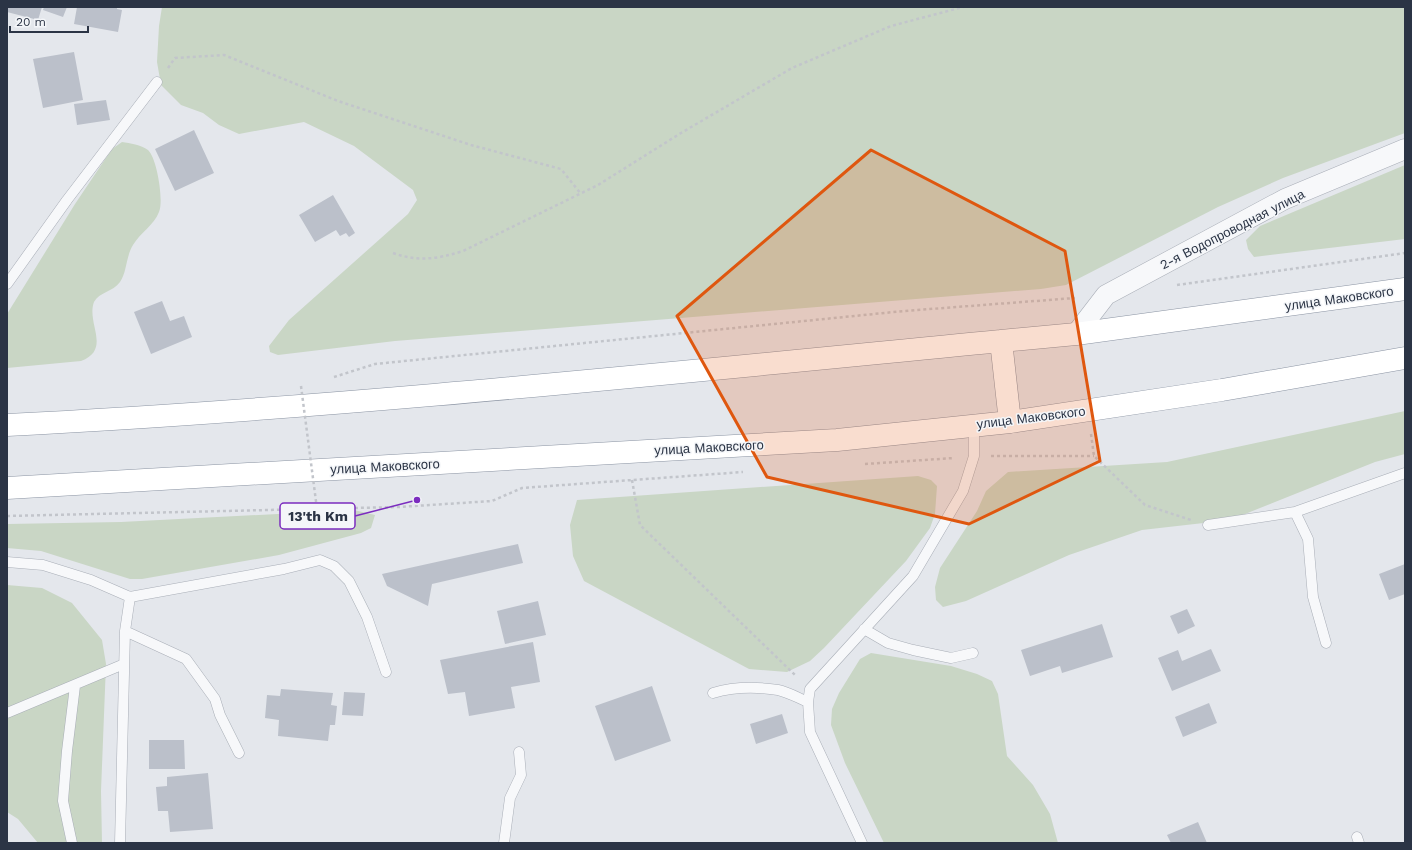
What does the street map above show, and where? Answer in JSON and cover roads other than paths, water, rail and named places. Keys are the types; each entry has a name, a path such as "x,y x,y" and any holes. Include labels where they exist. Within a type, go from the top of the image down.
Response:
{"highway":[{"name":"улица Маковского","path":"7,425 113,419 489,391 1076,334 1405,289"},
{"path":"1001,341 1010,422"},
{"name":"улица Маковского","path":"7,488 837,440 1010,422 1222,390 1405,358"}],"street":[{"name":"2-я Водопроводная улица","path":"1076,334 1106,295 1285,199 1405,149"}],"lane":[{"path":"7,284 67,200 157,82"},
{"path":"862,843 810,732 808,702 810,689 913,576 963,491 974,456 974,425"},
{"path":"1208,525 1295,512 1405,473"},
{"path":"1295,512 1308,538 1313,596 1326,643"},
{"path":"7,562 43,565 90,580 130,597 284,569 320,560 334,566 349,581 367,617 386,672"},
{"path":"120,843 125,631 130,597"},
{"path":"864,629 888,643 913,650 951,658 974,653"},
{"path":"125,631 186,660 215,699 220,715 240,753"},
{"path":"7,713 75,686 124,664"},
{"path":"72,843 63,801 67,751 75,686"},
{"path":"713,693 723,690 752,688 780,690 808,702"},
{"path":"504,843 510,798 521,775 519,752"}],"place":[{"name":"13'th Km","path":"417,500"}]}
